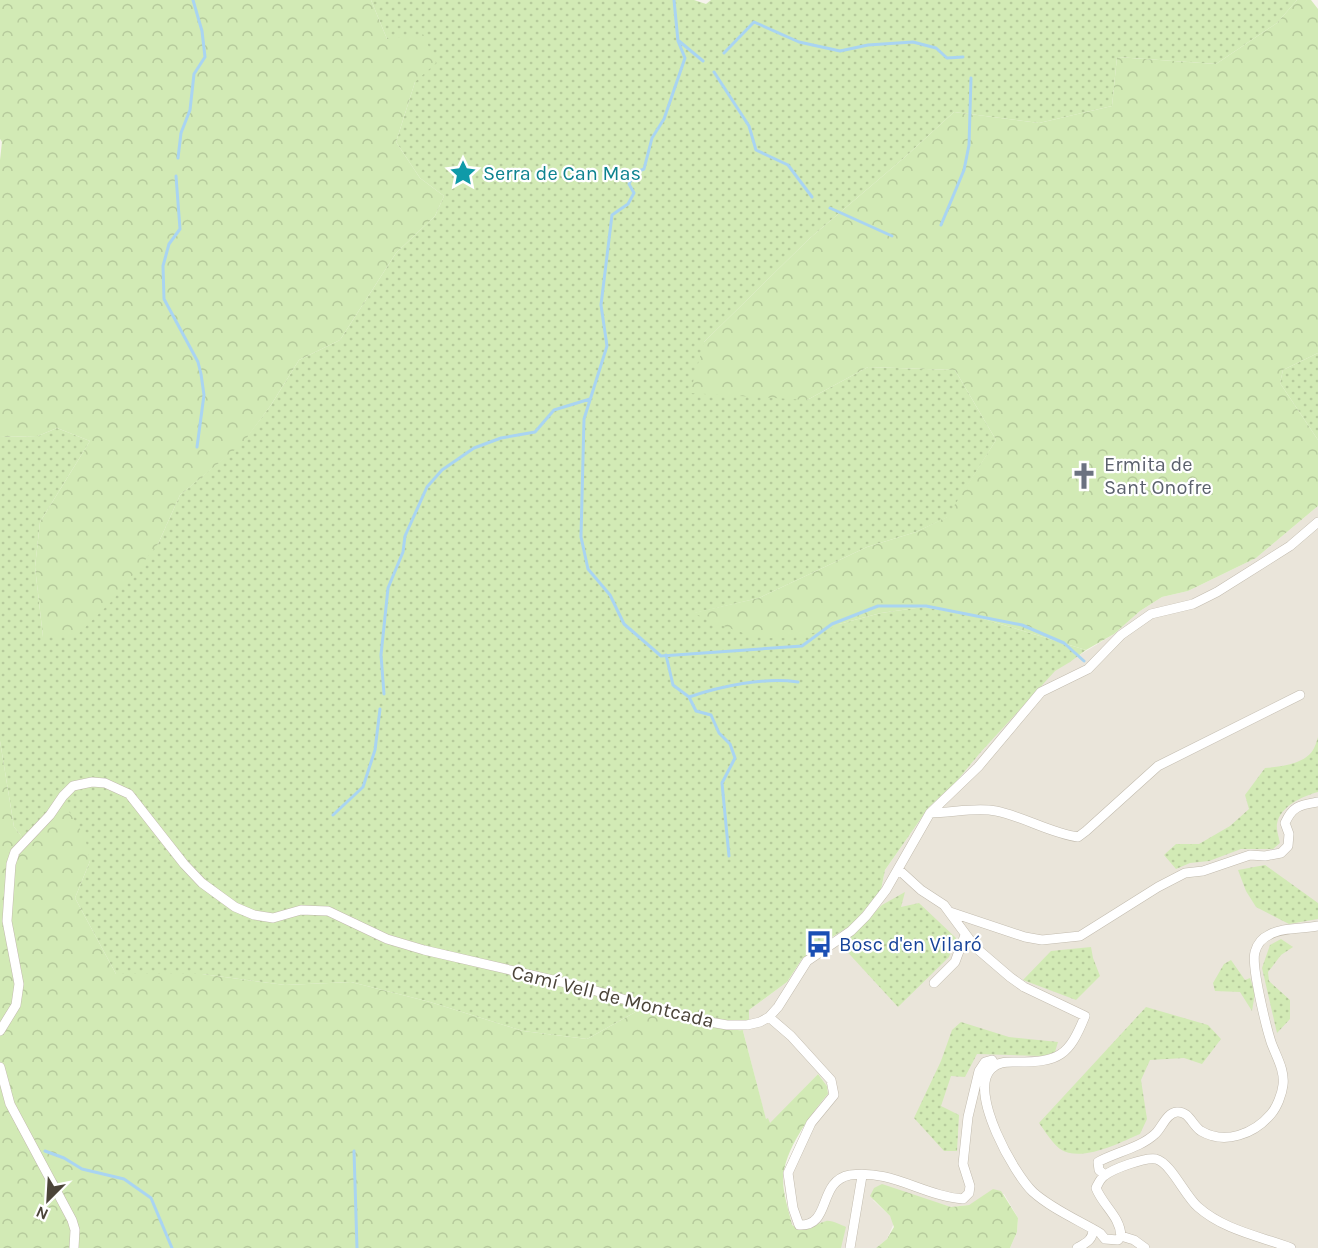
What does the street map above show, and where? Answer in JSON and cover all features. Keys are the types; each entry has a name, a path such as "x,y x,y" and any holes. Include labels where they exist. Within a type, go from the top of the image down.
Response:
{"street":[{"path":"995,1066 992,1060 985,1062 975,1084 968,1118 963,1164 970,1186 969,1193 963,1199 938,1195 890,1177 850,1175 838,1180 829,1189 816,1221 807,1225 799,1225 793,1209 788,1173 804,1133 810,1122 834,1095 834,1087 831,1080 770,1017 807,961 851,931 866,916 886,890 930,813 978,766 1041,692 1088,669 1121,635 1151,614 1193,604 1217,592 1290,546 1318,522"},
{"path":"930,813 996,811 1031,821 1064,835 1078,837 1158,766 1300,695"},
{"name":"Camí Vell de Montcada","path":"0,1031 15,1005 19,984 7,921 10,864 15,852 50,815 63,796 73,786 92,782 105,783 129,794 184,864 202,883 235,907 254,915 273,918 301,910 328,911 387,939 424,950 579,986 687,1018 747,1025 770,1017"},
{"path":"950,912 1025,937 1042,940 1080,936 1158,887 1185,873 1203,871 1250,855 1265,856 1281,853 1288,846 1289,834 1285,823 1290,811 1301,805 1318,802"},
{"path":"897,869 921,890 944,905 975,947 1024,987 1085,1016 1071,1045 1060,1055 1045,1062 1002,1062 990,1070 984,1083 985,1101 999,1138 1019,1175 1031,1191 1093,1229 1105,1239 1118,1240 1121,1236 1120,1223 1096,1188 1105,1175 1145,1159 1155,1159 1164,1162 1185,1193 1208,1215 1240,1232 1291,1248"},
{"path":"1105,1175 1099,1170 1098,1162 1148,1139 1156,1133 1169,1115 1178,1112 1188,1115 1201,1130 1215,1136 1229,1137 1244,1135 1272,1113 1280,1097 1283,1084 1281,1067 1263,1010 1255,952 1260,941 1271,933 1318,926"},
{"path":"934,983 955,962 965,935"},
{"path":"0,1067 10,1104 72,1220 75,1230 74,1248"},
{"path":"850,1248 862,1176"},
{"path":"1077,1248 1089,1241 1093,1236 1093,1229"},
{"path":"1121,1236 1134,1240 1144,1248"}],"shaded area":[{"path":"1318,506 1318,1248 1010,1248 1017,1232 1018,1218 1004,1194 969,1205 951,1207 916,1197 873,1200 894,1223 887,1239 876,1248 841,1248 826,1221 805,1230 792,1225 783,1181 785,1168 810,1116 828,1094 827,1086 818,1074 770,1124 766,1120 743,1031 749,1019 749,1010 787,982 802,959 818,946 837,936 881,890 885,870 929,807 956,782 1055,670 1114,634 1140,611 1162,597 1188,591 1256,558"}],"green space":[{"path":"0,0 371,0 387,39 423,34 436,63 415,82 396,142 420,178 444,196 435,216 396,253 340,340 299,360 271,405 243,443 180,495 158,544 111,602 75,637 43,637 35,567 40,522 90,441 57,428 38,436 0,437 0,160 2,142 0,139"},
{"path":"371,0 694,0 706,4 711,0 1297,0 1277,23 1216,64 1117,57 1112,106 1039,123 954,112 810,238 704,342 807,400 868,367 955,370 996,440 948,517 916,532 867,547 759,598 695,613 839,624 881,613 923,607 974,616 1086,650 1055,671 956,782 929,807 885,870 881,890 853,924 802,959 787,982 749,1010 749,1019 743,1031 639,1010 587,1039 523,1031 430,1002 351,982 285,985 202,974 116,974 75,898 90,861 28,844 14,827 0,741 0,437 38,436 57,428 90,441 40,522 35,567 43,637 158,544 180,495 243,442 271,405 299,360 340,340 396,253 435,216 444,196 420,178 396,142 415,82 387,39"},
{"path":"1297,0 1311,0 1318,9 1318,353 1283,370 1280,383 1318,440 1318,506 1256,558 1188,591 1162,597 1140,611 1114,634 1086,650 974,616 923,607 881,613 838,626 784,638 744,633 693,613 759,598 867,547 916,532 947,517 996,440 955,370 868,367 807,400 690,393 704,342 810,238 954,112 1039,123 1112,106 1117,57 1216,64 1277,23"},
{"path":"1318,353 1318,440 1280,383 1283,370"},
{"path":"1318,737 1318,792 1299,799 1283,812 1277,826 1280,843 1273,849 1241,849 1209,861 1190,863 1176,869 1164,855 1176,844 1199,844 1230,826 1249,809 1245,795 1265,768 1291,764 1304,759 1313,750"},
{"path":"0,741 14,827 28,844 63,802 85,837 90,861 75,898 116,974 202,974 285,985 351,982 430,1002 523,1031 587,1039 639,1010 743,1031 766,1119 768,1118 770,1123 818,1074 827,1086 828,1094 793,1145 784,1168 783,1185 792,1225 808,1229 828,1221 846,1227 841,1248 0,1248"},
{"path":"1265,865 1318,903 1318,919 1289,924 1256,907 1246,891 1238,870"},
{"path":"905,892 901,907 919,903 956,938 949,957 898,1007 841,945 882,905"},
{"path":"1281,939 1293,947 1281,955 1268,972 1269,981 1290,1000 1290,1019 1277,1033 1262,968 1270,945"},
{"path":"1091,947 1100,976 1076,1000 1023,980 1051,951"},
{"path":"1231,960 1245,980 1250,978 1255,993 1252,1011 1240,992 1215,991 1213,983 1224,964"},
{"path":"1146,1007 1208,1025 1221,1039 1202,1064 1184,1058 1150,1060 1141,1080 1147,1119 1140,1134 1089,1153 1069,1153 1060,1149 1039,1123"},
{"path":"961,1022 1009,1037 1058,1042 1055,1052 1044,1056 977,1054 965,1077 951,1076 941,1106 959,1115 957,1151 944,1151 914,1118 941,1061 952,1030"},
{"path":"882,1184 951,1207 969,1205 993,1189 1001,1191 1018,1218 1017,1232 1010,1248 876,1248 887,1239 894,1227 890,1216 870,1196 874,1188"}],"waterway":[{"path":"178,158 181,133 190,110 194,74 205,57 202,31 193,0"},
{"path":"674,0 678,41 685,58 664,119 652,138 644,169 634,173 629,184 634,193 628,204 612,215 601,305 607,346 584,419 581,537 588,569 610,595 624,624 661,656 802,646 832,624 878,606 926,606 1022,625 1064,643 1084,661"},
{"path":"724,53 754,22 799,42 840,51 868,45 913,42 936,48 947,58 963,57"},
{"path":"679,41 703,61"},
{"path":"714,72 749,126 756,150 788,165 812,197"},
{"path":"941,225 964,170 969,145 971,78"},
{"path":"176,176 180,229 169,244 163,266 164,299 198,362 201,374 204,395 197,447"},
{"path":"830,208 892,236"},
{"path":"384,694 381,655 388,588 403,552 405,536 427,487 442,470 474,448 501,438 535,432 554,410 590,399"},
{"path":"666,655 673,685 689,697 696,711 711,715 719,733 730,744 735,758 722,783 729,856"},
{"path":"689,697 743,684 771,681 798,682"},
{"path":"333,815 363,787 375,750 380,709"},
{"path":"45,1151 64,1158 82,1169 124,1179 151,1198 172,1248"},
{"path":"354,1151 357,1248"}],"place":[{"name":"Serra de Can Mas","path":"463,173"},
{"name":"Ermita de Sant Onofre","path":"1084,476"},
{"name":"Bosc d'en Vilaró","path":"819,944"}]}
